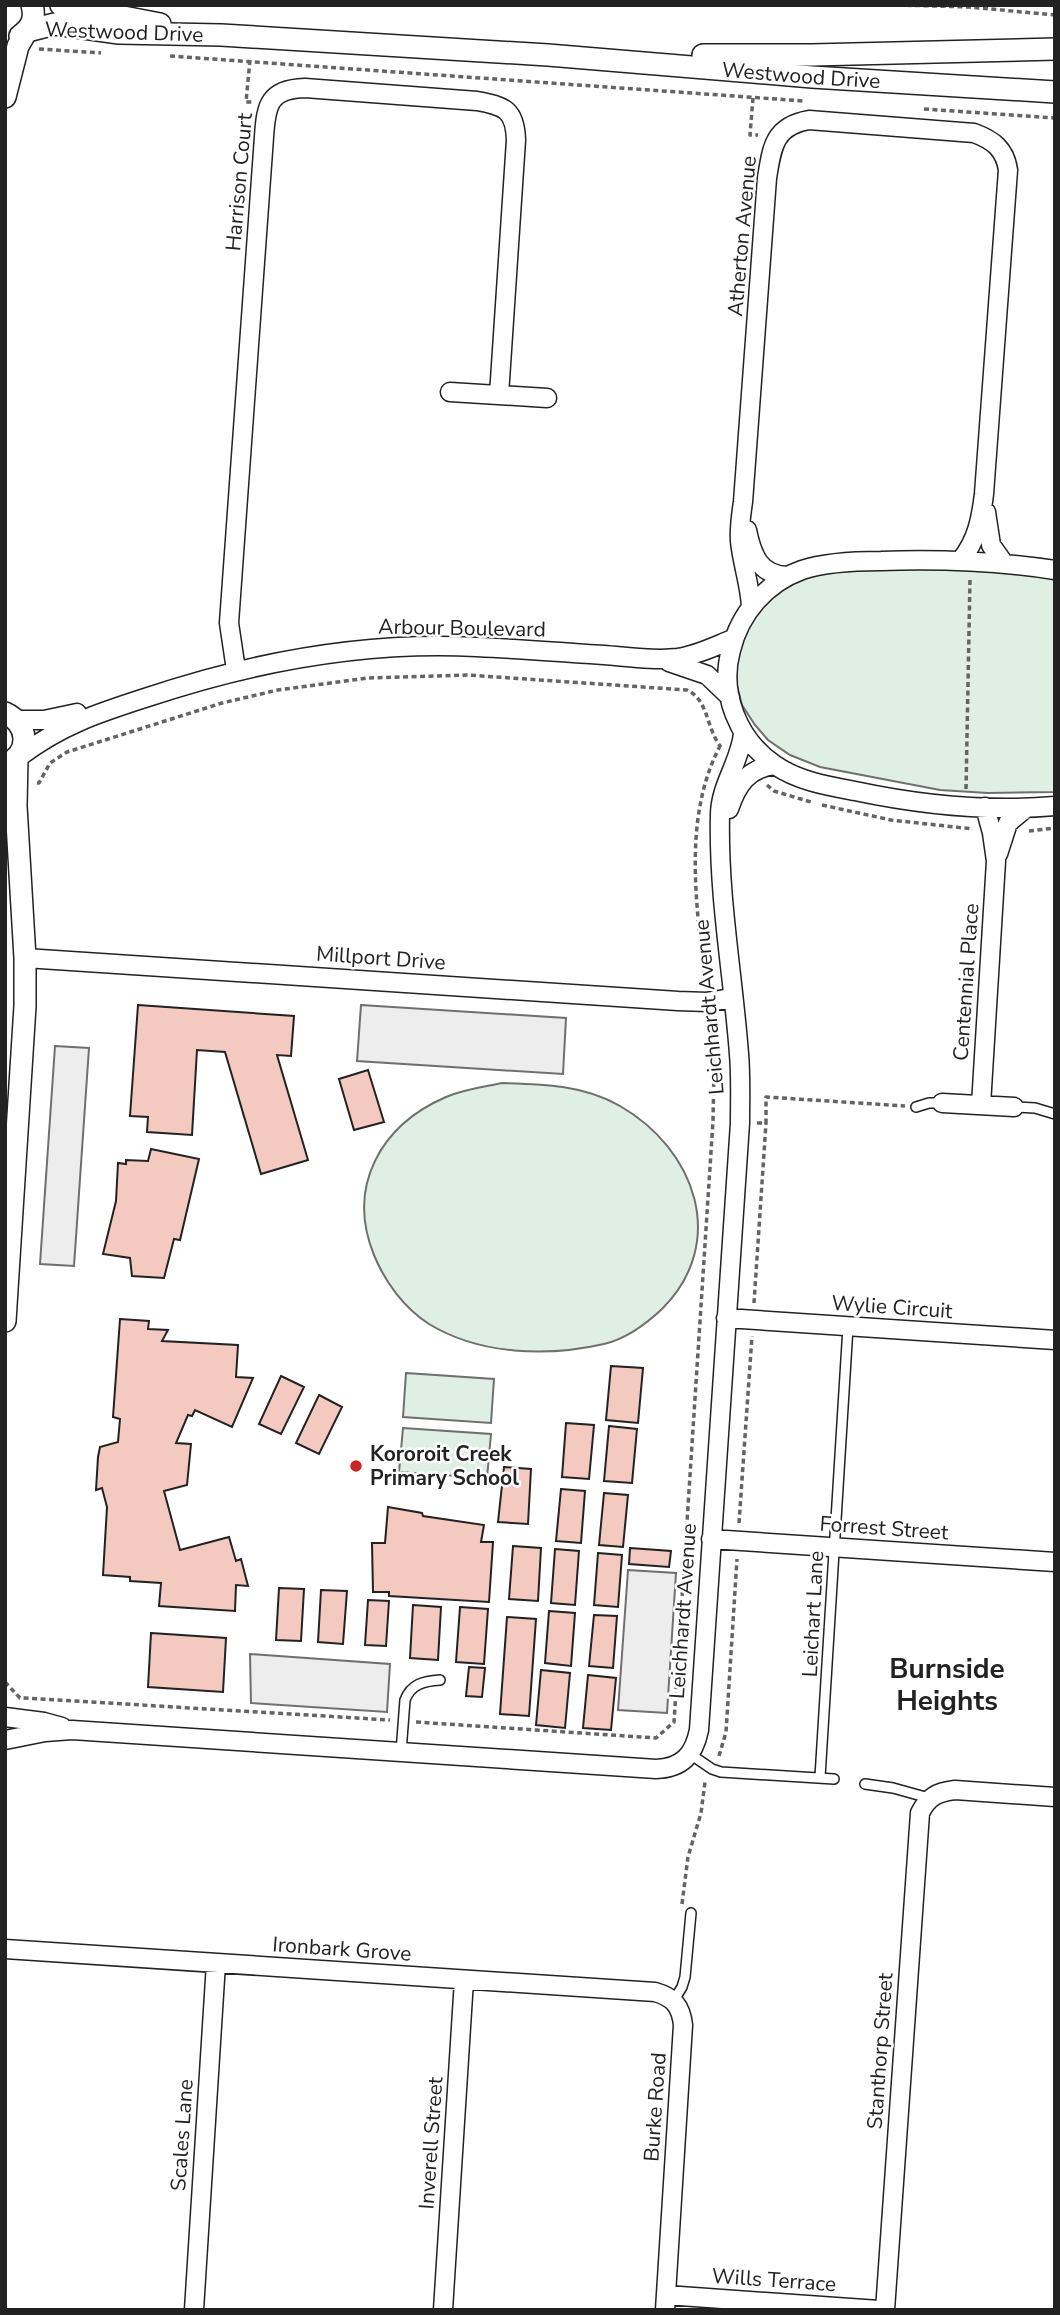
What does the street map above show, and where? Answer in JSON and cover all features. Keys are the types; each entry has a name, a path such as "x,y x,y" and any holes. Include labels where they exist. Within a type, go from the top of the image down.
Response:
{"street":[{"path":"5,97 19,34 33,20 32,5"},
{"name":"Westwood Drive","path":"61,5 221,35"},
{"name":"Westwood Drive","path":"19,34 55,24 119,33 221,35 548,55 812,77 1055,92"},
{"name":"Westwood Drive","path":"548,55 812,55 1055,49"},
{"name":"Harrison Court","path":"236,670 229,623 264,137 266,112 281,91 304,88 477,101 493,104 510,113 516,141 499,395"},
{"name":"Atherton Avenue","path":"743,502 771,152 785,128 796,122 822,121 974,133 992,141 1003,152 1008,170 985,494"},
{"path":"450,392 547,398"},
{"path":"966,560 975,539 985,494"},
{"path":"985,494 991,545 1003,562"},
{"path":"743,502 748,537 758,561 774,576 788,576 820,566 862,561 966,560 1003,562 1055,570"},
{"path":"743,502 740,540 751,607"},
{"path":"788,576 751,607 733,639 728,660 730,697 743,734 775,765 799,778 832,787 913,802 966,807 1055,806"},
{"path":"663,659 698,654 733,639"},
{"name":"Arbour Boulevard","path":"102,712 236,670 337,653 474,647 663,659"},
{"path":"663,659 707,675 730,697"},
{"path":"10,713 44,720 77,713 102,712"},
{"path":"14,760 52,733 102,712"},
{"path":"5,1321 11,1144 24,1020 25,958 14,760 25,742 22,726 10,713"},
{"path":"721,847 721,803 743,734"},
{"path":"721,847 730,805 741,783 752,771 775,765"},
{"path":"5,794 18,849"},
{"path":"985,807 996,861"},
{"path":"996,861 1009,823 1026,808"},
{"name":"Leichhardt Avenue","path":"691,1754 699,1730 740,1123 739,1054 723,918 721,847"},
{"name":"Centennial Place","path":"981,1105 996,861"},
{"name":"Millport Drive","path":"25,958 707,1002 733,998"},
{"path":"942,1103 1014,1107"},
{"name":"Wylie Circuit","path":"726,1318 1055,1340"},
{"name":"Forrest Street","path":"711,1539 1055,1562"},
{"path":"5,1717 44,1722 72,1730"},
{"path":"5,1740 72,1730 656,1769 674,1767 691,1754"},
{"path":"929,1798 943,1791 955,1790 1055,1797"},
{"name":"Stanthorp Street","path":"885,2310 918,1824 920,1813 929,1798"},
{"name":"Ironbark Grove","path":"5,1949 655,1992 674,2000"},
{"name":"Scales Lane","path":"194,2310 216,1963"},
{"name":"Inverell Street","path":"443,2310 464,1980"},
{"name":"Burke Road","path":"665,2302 683,2025 682,2015 674,2000"},
{"name":"Wills Terrace","path":"665,2302 879,2310"}],"lane":[{"path":"916,1107 942,1103"},
{"path":"1014,1107 1035,1108 1055,1114"},
{"name":"Leichart Lane","path":"820,1777 848,1327"},
{"path":"401,1752 405,1700 408,1693 422,1683 440,1680"},
{"path":"691,1754 721,1772 834,1779"},
{"path":"865,1784 929,1798"},
{"path":"674,2000 685,1977 691,1913"}],"path":[{"path":"898,5 969,6 1055,15"},
{"path":"158,55 642,88"},
{"path":"250,60 246,102 270,104"},
{"path":"753,97 750,135 778,137"},
{"path":"966,560 966,807"},
{"path":"58,757 222,703 278,690 368,678 467,675 687,690 703,703"},
{"path":"5,1682 20,1698 656,1738 674,1722 713,1121 714,1070 697,903 696,835 705,781 720,746"},
{"path":"740,1123 766,1123 765,1097 916,1107"}],"green space":[{"path":"875,565 1055,574 1055,792 988,793 940,790 820,767 790,755 768,740 755,725 742,705 736,666 743,632 766,597 805,574"},
{"path":"502,1083 563,1087 606,1099 646,1124 668,1146 684,1171 694,1198 698,1227 694,1255 683,1283 662,1309 620,1339 582,1348 537,1352 470,1342 420,1318 396,1294 378,1265 366,1230 364,1205 367,1182 387,1141 423,1109 446,1097"},
{"path":"406,1373 494,1379 491,1423 403,1417"},
{"path":"403,1428 491,1434 487,1478 399,1472"}],"shaded area":[{"path":"361,1005 566,1018 563,1074 357,1061"},
{"path":"55,1046 89,1048 74,1266 40,1264"},
{"path":"628,1570 676,1573 667,1713 618,1710"},
{"path":"250,1654 390,1664 387,1712 251,1703"}],"building":[{"path":"138,1005 294,1016 291,1056 277,1055 308,1160 261,1174 225,1052 197,1050 192,1135 147,1132 148,1117 130,1116"},
{"path":"368,1070 384,1122 354,1130 339,1079"},
{"path":"151,1149 199,1159 180,1240 174,1239 164,1278 132,1276 130,1258 103,1254 116,1201 118,1163 126,1164 126,1160 148,1161"},
{"path":"120,1319 149,1321 148,1329 168,1330 162,1341 238,1345 236,1377 253,1378 232,1427 195,1410 192,1416 188,1415 176,1443 191,1444 187,1485 164,1491 180,1550 229,1537 236,1561 241,1559 248,1586 236,1585 235,1611 159,1606 161,1583 130,1581 130,1577 103,1575 107,1507 102,1488 96,1490 98,1457 100,1447 118,1442 120,1419 113,1417"},
{"path":"611,1366 643,1368 638,1423 606,1420"},
{"path":"281,1376 304,1387 281,1434 259,1424"},
{"path":"319,1395 342,1407 319,1454 296,1443"},
{"path":"566,1423 594,1425 589,1479 562,1477"},
{"path":"609,1426 637,1429 632,1483 604,1481"},
{"path":"504,1467 531,1469 528,1524 498,1522"},
{"path":"561,1489 585,1491 581,1543 556,1541"},
{"path":"604,1493 628,1495 623,1547 599,1545"},
{"path":"388,1507 422,1513 423,1516 484,1525 481,1542 493,1542 489,1602 389,1596 389,1592 373,1592 372,1543 385,1543"},
{"path":"513,1546 541,1548 538,1601 509,1599"},
{"path":"630,1548 671,1551 669,1567 629,1564"},
{"path":"555,1549 579,1551 575,1605 551,1603"},
{"path":"598,1553 622,1555 618,1607 594,1605"},
{"path":"279,1588 304,1589 301,1641 276,1640"},
{"path":"321,1590 347,1591 343,1644 318,1642"},
{"path":"368,1600 389,1601 386,1646 365,1645"},
{"path":"413,1605 441,1607 438,1660 410,1658"},
{"path":"460,1607 488,1609 484,1664 456,1662"},
{"path":"549,1611 575,1613 571,1666 545,1663"},
{"path":"594,1615 617,1616 613,1668 589,1666"},
{"path":"507,1617 536,1619 529,1716 500,1714"},
{"path":"151,1633 226,1638 223,1692 148,1687"},
{"path":"469,1667 485,1668 482,1697 466,1696"},
{"path":"541,1670 570,1673 565,1728 536,1725"},
{"path":"588,1675 616,1678 611,1730 583,1728"}],"place":[{"name":"Kororoit Creek Primary School","path":"356,1466"}],"district":[{"name":"Burnside Heights","path":"947,1684"}]}
